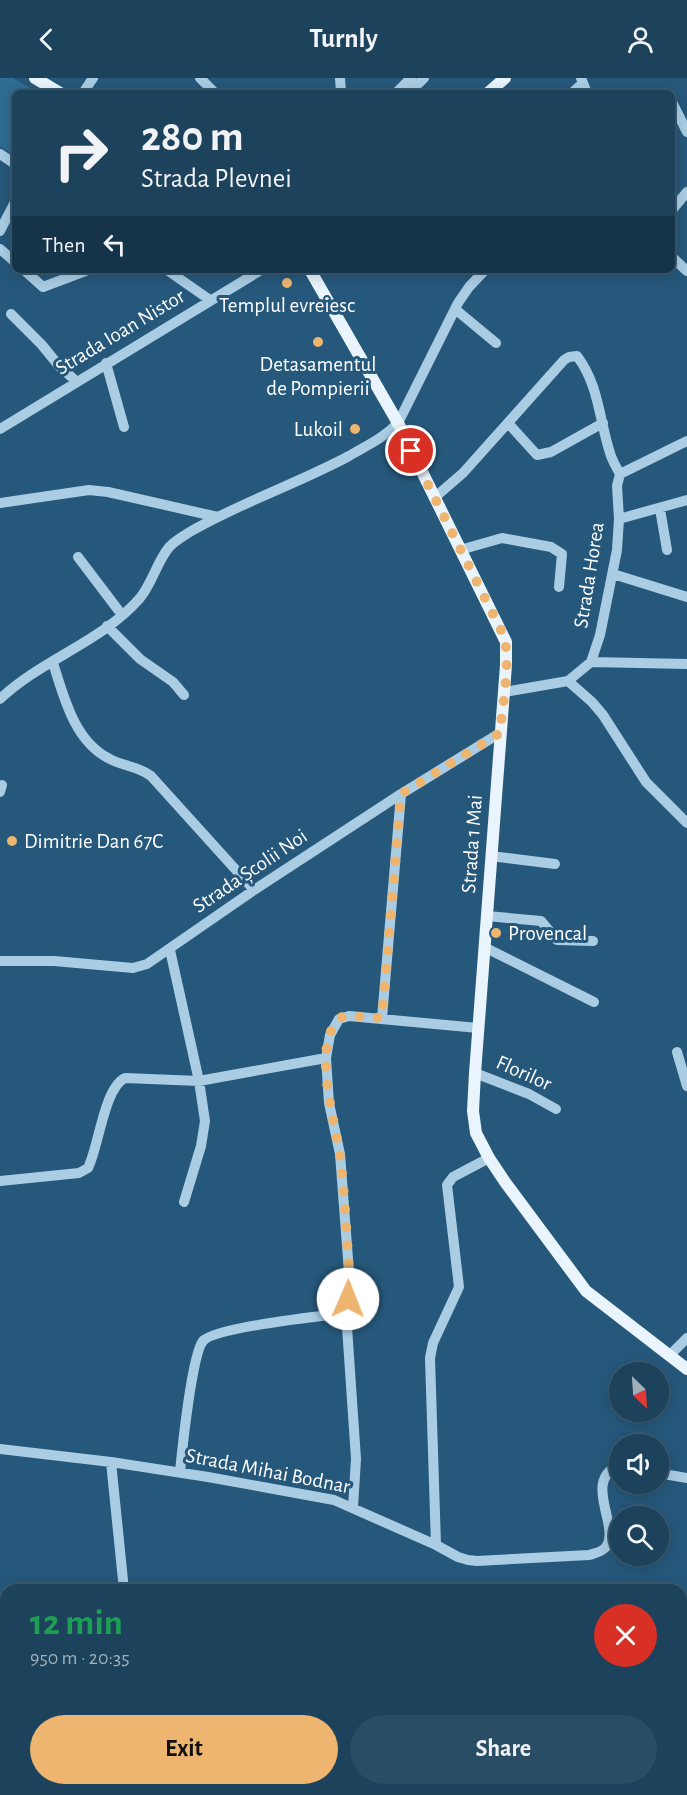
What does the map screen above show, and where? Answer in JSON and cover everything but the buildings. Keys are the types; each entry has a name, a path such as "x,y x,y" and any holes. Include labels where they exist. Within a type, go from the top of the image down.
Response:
{"main road":[{"path":"35,78 55,90"},
{"path":"491,90 505,78"},
{"name":"Strada 1 Mai","path":"312,273 398,423 506,642 478,1028 473,1112 476,1133 489,1158 586,1291 687,1369"},
{"name":"Strada 1 Mai","path":"317,273 319,284"}],"street":[{"path":"200,78 212,90"},
{"path":"399,90 411,78"},
{"path":"412,90 424,78"},
{"path":"675,108 687,132"},
{"path":"675,206 687,192"},
{"path":"0,231 12,208"},
{"path":"0,249 12,259"},
{"path":"675,260 687,271"},
{"path":"27,273 43,287 80,273"},
{"path":"171,273 210,300"},
{"name":"Strada Ioan Nistor","path":"0,429 256,273"},
{"path":"0,699 18,684 53,663 122,615 148,587 166,550 173,543 218,517 338,462 380,439 398,423 455,309 469,287 482,273"},
{"path":"455,309 496,343"},
{"path":"11,314 76,381"},
{"path":"434,498 463,473 564,360 573,356 577,356 584,365 597,396 610,454 620,474 687,441"},
{"path":"106,363 124,427"},
{"path":"508,423 537,456 551,452 603,423"},
{"name":"Strada Horea","path":"591,662 600,635 613,574 619,519 617,486 620,474"},
{"path":"0,502 89,490 108,492 218,517"},
{"path":"619,519 687,500"},
{"path":"660,509 667,549"},
{"path":"460,550 502,538 551,547 562,554 559,587"},
{"path":"78,557 122,615"},
{"path":"613,574 687,597"},
{"path":"107,626 140,658 172,682 184,695"},
{"path":"504,692 568,681 591,662 687,664"},
{"path":"53,663 74,719 94,749 109,759 142,769 151,776 254,890"},
{"path":"568,681 603,715 646,782 687,823"},
{"name":"Strada Școlii Noi","path":"0,961 54,961 133,968 147,964 254,890 401,794 500,733"},
{"path":"382,1018 401,794"},
{"path":"491,856 555,864"},
{"path":"487,916 541,921 556,940 593,941"},
{"path":"484,947 594,1002"},
{"path":"170,950 199,1081 205,1121 201,1146 184,1202"},
{"path":"353,1507 356,1459 347,1313 350,1285 340,1154 329,1102 326,1058 330,1035 339,1019 349,1016 478,1028"},
{"path":"677,1052 687,1086"},
{"path":"0,1181 79,1173 88,1168 111,1093 122,1079 199,1081 326,1058"},
{"name":"Florilor","path":"476,1073 529,1094 556,1109"},
{"path":"436,1545 430,1358 432,1343 459,1287 447,1185 453,1177 489,1158"},
{"path":"180,1472 189,1397 199,1349 204,1340 213,1335 260,1324 347,1313"},
{"path":"669,1356 687,1338"},
{"name":"Strada Mihai Bodnar","path":"0,1449 180,1472 318,1496 353,1507 458,1557 477,1561 589,1556 601,1551 608,1541 603,1496 604,1479 609,1472"},
{"path":"111,1462 123,1584"},
{"path":"669,1475 687,1478"}],"shaded area":[{"path":"0,78 13,78 34,90 12,90 12,154 0,146"}],"place":[{"name":"Templul evreiesc","path":"287,283"},
{"name":"Detasamentul de Pompierii","path":"318,342"},
{"name":"Lukoil","path":"355,429"},
{"name":"Dimitrie Dan 67C","path":"12,841"},
{"name":"Provencal","path":"496,933"}],"route":[{"path":"348,1299 350,1285 340,1154 329,1102 326,1058 330,1035 335,1024 344,1016 382,1018 401,794 500,733 506,664 507,650 503,634 411,451"}]}
